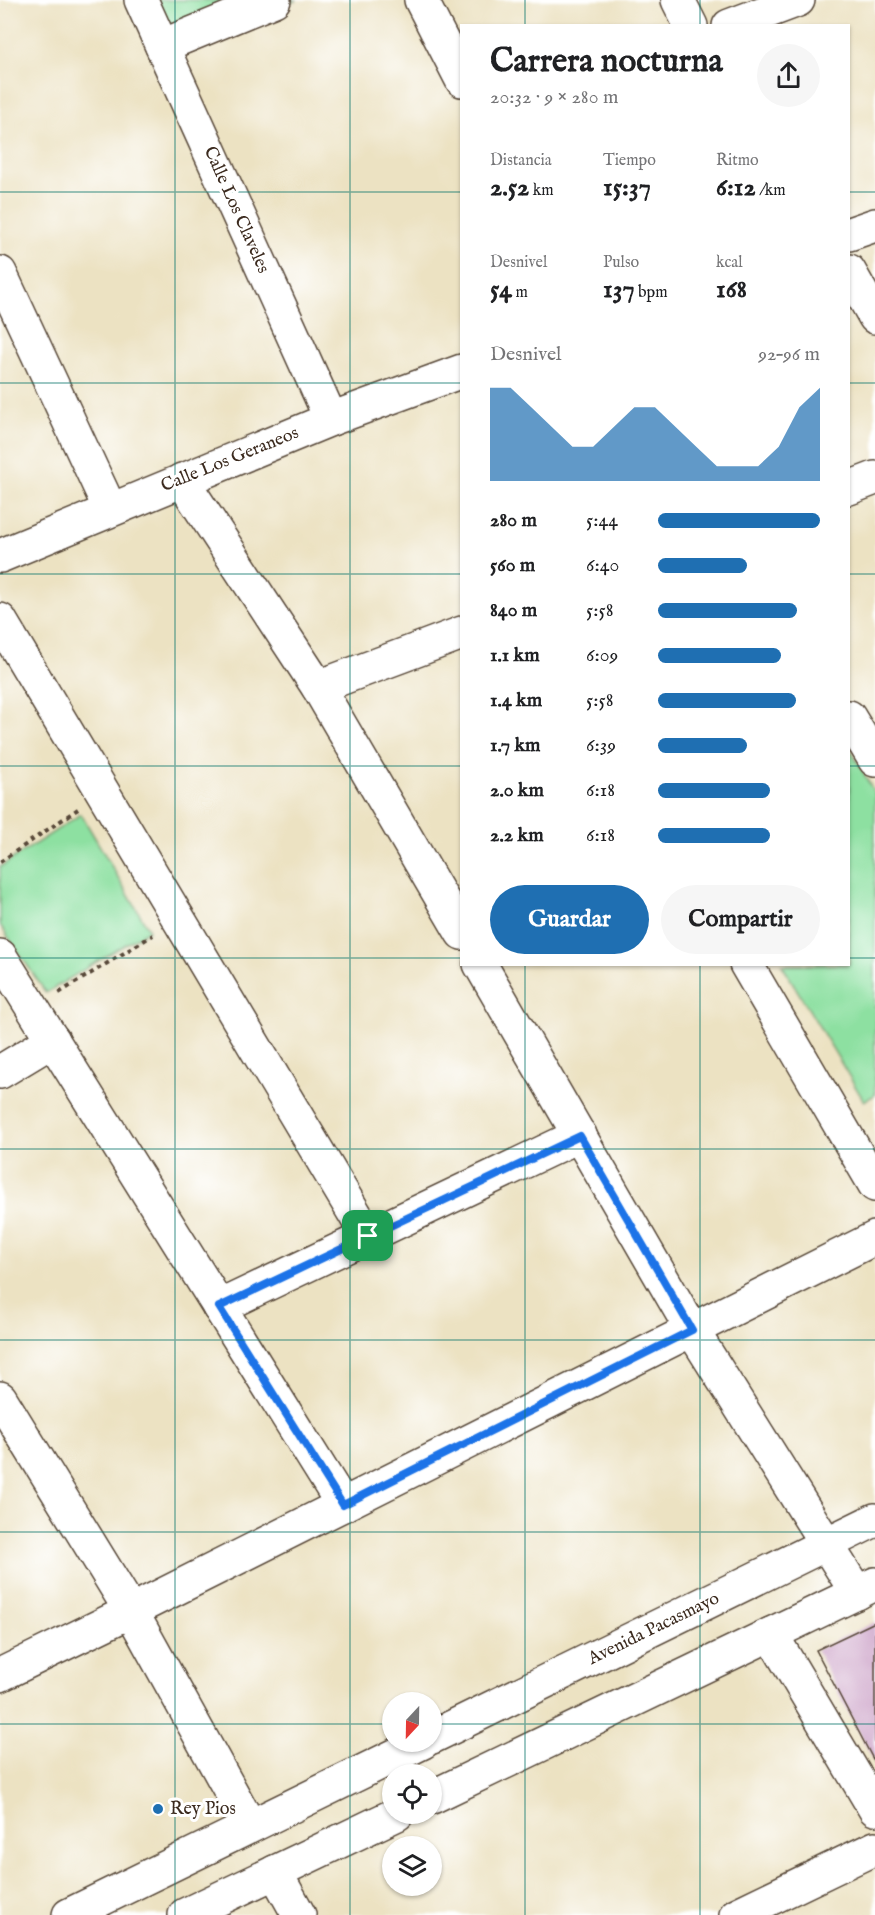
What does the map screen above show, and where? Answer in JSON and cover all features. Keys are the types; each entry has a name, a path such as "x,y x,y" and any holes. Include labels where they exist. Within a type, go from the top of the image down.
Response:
{"street":[{"name":"Calle Los Claveles","path":"141,0 331,419"},
{"path":"162,46 273,0"},
{"path":"421,0 460,76"},
{"path":"678,0 690,24"},
{"path":"734,24 798,0"},
{"path":"850,234 875,225"},
{"path":"850,273 875,317"},
{"path":"4,292 110,509"},
{"name":"Calle Los Geraneos","path":"0,556 331,419 460,372"},
{"path":"850,488 875,478"},
{"path":"182,480 318,687 460,930"},
{"path":"0,620 368,1236"},
{"path":"318,687 460,634"},
{"path":"850,719 875,760"},
{"path":"0,956 343,1505"},
{"path":"442,1792 866,1589 826,1544 692,1330 481,966"},
{"path":"747,966 875,1185"},
{"path":"0,1072 53,1040"},
{"path":"219,1307 580,1136"},
{"path":"0,1675 875,1238"},
{"path":"0,1398 11,1439 131,1611 250,1826"},
{"name":"Avenida Pacasmayo","path":"442,1732 875,1520"},
{"path":"771,1634 875,1809"},
{"path":"69,1915 402,1752"},
{"path":"185,1915 382,1821"},
{"path":"736,1915 875,1848"},
{"path":"275,1872 299,1915"}],"path":[{"path":"0,862 103,792"},
{"path":"33,1009 179,919"}],"green space":[{"path":"155,0 297,0 179,53"},
{"path":"850,749 875,794 875,1095 864,1101 783,966 850,966"},
{"path":"81,814 149,930 46,993 0,925 0,867"}],"building":[{"path":"875,1622 875,1763 816,1650"}],"place":[{"name":"Rey Pios","path":"158,1809"}],"route":[{"path":"580,1136 692,1330 343,1505 219,1307 368,1236 580,1136"}]}
